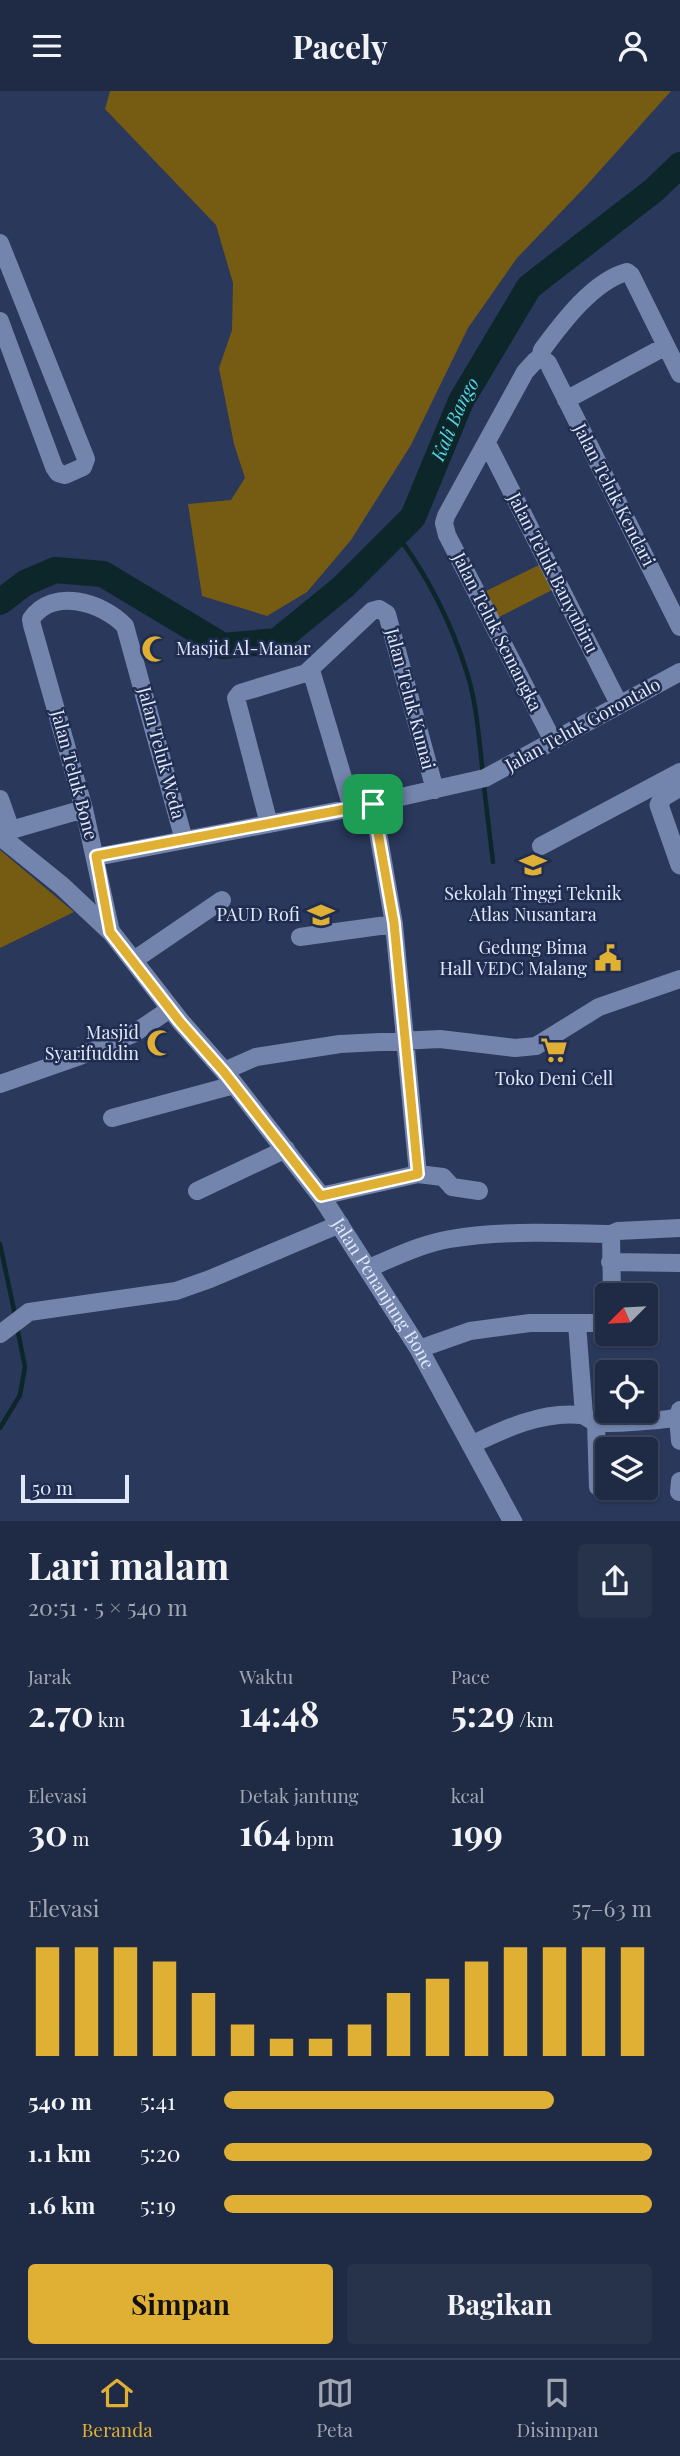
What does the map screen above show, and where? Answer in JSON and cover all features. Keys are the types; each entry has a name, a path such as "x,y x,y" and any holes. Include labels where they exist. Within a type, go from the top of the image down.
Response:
{"street":[{"path":"0,243 86,459 83,467 65,475 60,474 54,467 0,321"},
{"path":"487,443 531,364 544,361 542,350 575,307 588,295 625,272 631,275 680,374"},
{"path":"566,400 666,347"},
{"name":"Jalan Teluk Kendari","path":"544,361 680,627"},
{"name":"Jalan Teluk Semangka","path":"487,443 444,523 447,535 553,741"},
{"name":"Jalan Teluk Banyubiru","path":"487,443 619,704"},
{"name":"Jalan Teluk Bone","path":"110,932 96,856 31,619 38,609 68,599 111,614 125,626"},
{"name":"Jalan Teluk Kumai","path":"311,670 372,611 383,610 387,614 435,790"},
{"name":"Jalan Teluk Weda","path":"125,626 184,840"},
{"path":"269,824 236,702 240,693 311,670 352,808"},
{"name":"Jalan Teluk Gorontalo","path":"96,856 373,804 485,779 680,672"},
{"path":"541,846 680,772"},
{"path":"680,787 663,797 660,809 680,865"},
{"path":"0,799 5,835 84,809"},
{"path":"373,804 394,923 418,1174"},
{"name":"Jalan Penanjung Bone","path":"5,835 110,932 321,1196 419,1349 513,1521"},
{"path":"134,960 222,900"},
{"path":"300,937 394,923"},
{"path":"112,1118 229,1078 256,1057 304,1048 440,1039 515,1048 536,1046 599,1007 680,979"},
{"path":"0,1084 133,1034 170,1009"},
{"path":"197,1191 286,1149"},
{"path":"321,1196 418,1174 443,1177 452,1187 479,1191"},
{"path":"0,1333 29,1312 176,1291 340,1224"},
{"path":"369,1268 419,1247 449,1239 543,1233 611,1234 618,1231 680,1228"},
{"path":"611,1234 611,1283"},
{"path":"610,1262 680,1263"},
{"path":"419,1349 470,1331 530,1323 595,1323"},
{"path":"577,1324 595,1462"},
{"path":"471,1445 517,1424 554,1416 590,1419 679,1414 680,1441"}],"shaded area":[{"path":"110,91 671,91 517,258 468,328 411,445 351,540 307,592 267,616 202,596 188,504 231,500 245,478 234,444 219,368 232,330 233,283 216,225 105,109"},
{"path":"543,563 556,588 497,618 484,592"},
{"path":"0,850 74,912 0,948"}],"waterway":[{"name":"Kali Bango","path":"0,602 25,583 55,570 103,574 223,646 277,641 343,587 413,517 461,401 529,287 654,190 680,165"},
{"path":"396,534 428,583 461,655 473,697 483,774"},
{"path":"484,787 493,862"},
{"path":"0,1244 15,1315"},
{"path":"0,1428 20,1395 25,1367 17,1327"}],"place":[{"name":"Masjid Al-Manar","path":"155,649"},
{"name":"Sekolah Tinggi Teknik Atlas Nusantara","path":"533,865"},
{"name":"PAUD Rofi","path":"321,915"},
{"name":"Gedung Bima Hall VEDC Malang","path":"608,958"},
{"name":"Masjid Syarifuddin","path":"160,1043"},
{"name":"Toko Deni Cell","path":"554,1050"}],"route":[{"path":"373,804 394,923 418,1174 321,1196 110,932 96,856 373,804"}]}
